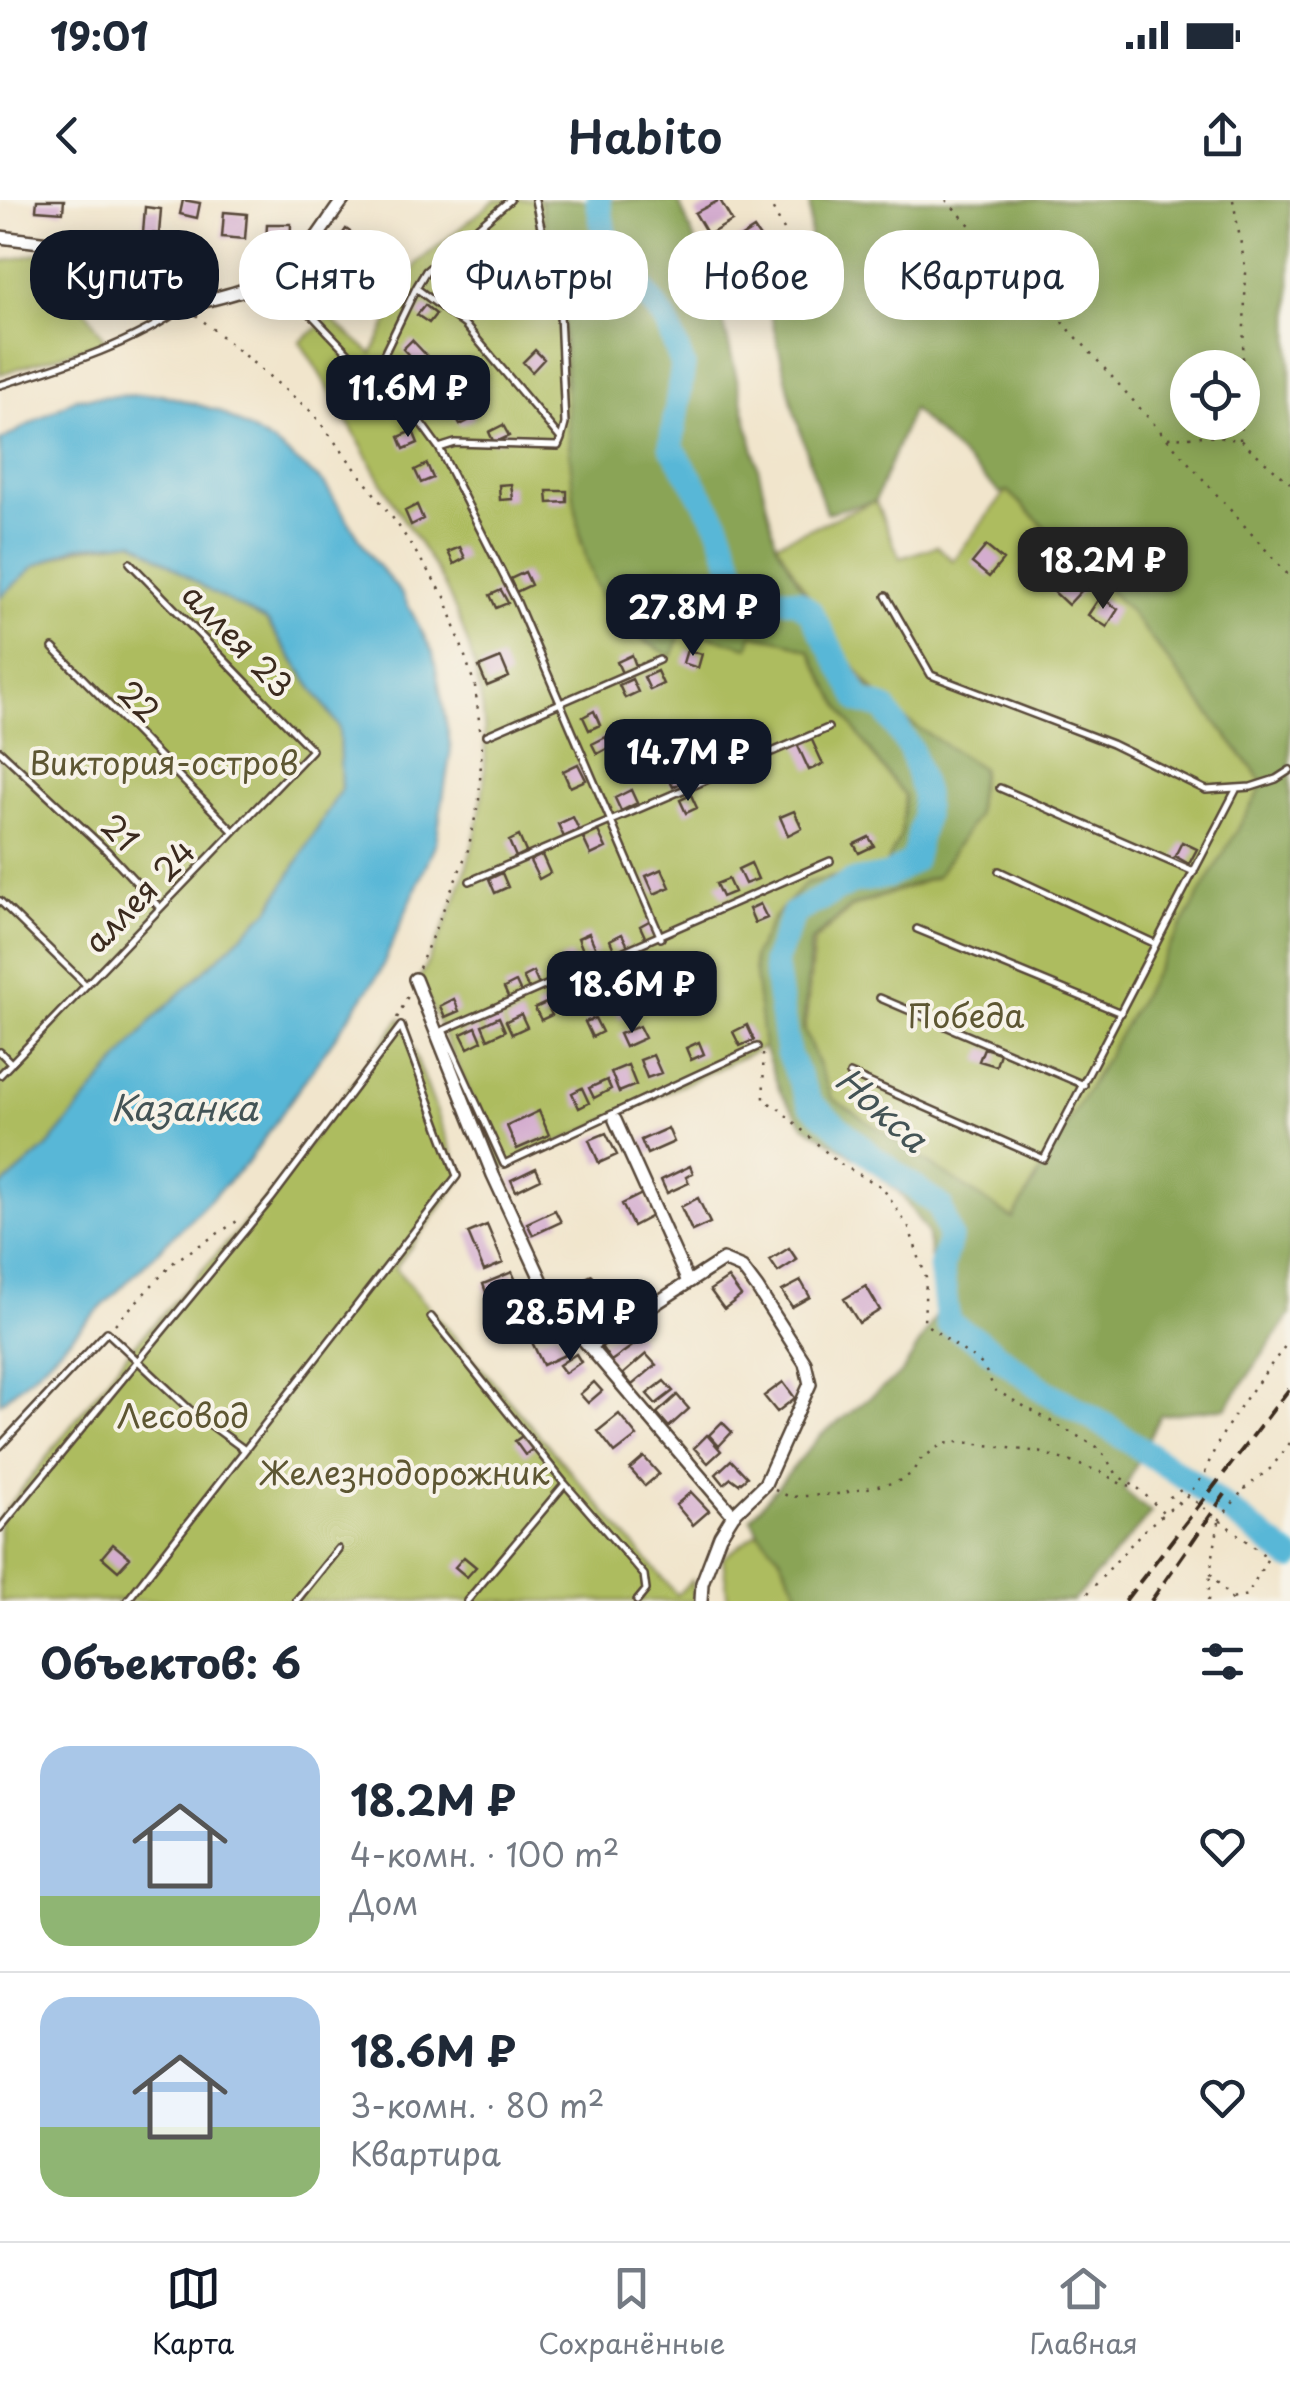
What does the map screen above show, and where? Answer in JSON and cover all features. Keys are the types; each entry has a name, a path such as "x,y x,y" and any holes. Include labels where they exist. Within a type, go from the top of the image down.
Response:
{"street":[{"path":"321,230 344,200"},
{"path":"0,237 30,241"},
{"path":"414,979 440,1032 493,1176 552,1303 732,1515"},
{"path":"615,1120 688,1282"},
{"path":"590,1346 722,1260 742,1268 804,1363 810,1384 765,1484 732,1515 711,1556 701,1601"}],"lane":[{"path":"375,373 426,271 510,200"},
{"path":"440,448 454,444 558,446 565,424 560,314 535,200"},
{"path":"416,288 465,325 561,438"},
{"path":"0,386 149,332 166,320"},
{"path":"315,320 350,355 375,373 440,448 516,600 661,938"},
{"name":"аллея 23","path":"130,563 312,750"},
{"path":"886,596 931,675 1112,744 1206,790 1276,780 1290,770"},
{"name":"22","path":"53,648 234,831"},
{"path":"487,735 659,660"},
{"path":"470,881 828,728"},
{"name":"аллея 24","path":"0,1074 312,750"},
{"name":"21","path":"0,751 107,851 160,908"},
{"path":"1000,788 1194,872"},
{"path":"850,1074 1044,1159 1238,788"},
{"path":"757,1047 504,1164 440,1032 830,861"},
{"path":"999,871 1156,944"},
{"path":"0,901 86,986"},
{"path":"917,929 1121,1013"},
{"path":"880,998 1084,1086"},
{"path":"0,1528 271,1199 401,1026 457,1176 127,1601"},
{"path":"0,1052 11,1063"},
{"path":"431,1318 565,1484 644,1574 646,1590 637,1601"},
{"path":"0,1446 107,1332 189,1410 245,1450"},
{"path":"467,1601 565,1484"},
{"path":"296,1601 338,1549"}],"path":[{"path":"768,200 784,230"},
{"path":"946,200 1168,438 1290,578"},
{"path":"1232,200 1246,272 1243,350"},
{"path":"203,320 314,412 362,475 445,597 475,686 482,743 479,800 468,850 402,1011 392,1026"},
{"path":"1240,440 1290,483"},
{"path":"764,1053 764,1102 776,1106 837,1162 882,1188 910,1228 926,1278 924,1323 983,1366 995,1390 1098,1448 1118,1476 1139,1489 1164,1514"},
{"path":"107,1332 175,1261 244,1216"},
{"path":"1080,1601 1142,1532 1186,1498 1205,1473 1212,1450 1290,1339"},
{"path":"765,1484 790,1497 838,1494 896,1482 942,1444 963,1442 1039,1452 1099,1471 1123,1486 1139,1489"},
{"path":"1208,1601 1212,1547 1219,1520 1290,1443"},
{"path":"1179,1503 1170,1497 1180,1490 1268,1558 1247,1595 1232,1600 1210,1573"}],"green space":[{"path":"495,200 541,200 547,230 458,230"},
{"path":"541,200 678,200 690,230 668,230 668,320 723,320 776,543 845,662 892,711 981,768 976,816 937,876 851,906 811,941 803,1028 832,1098 1013,1219 1264,783 1128,609 1008,491 1000,493 912,409 875,501 826,513 794,411 772,320 844,320 844,230 810,230 810,200 1290,200 1290,1315 1226,1408 1160,1415 1124,1490 1151,1513 1073,1601 803,1601 779,1555 751,1518 820,1436 902,1373 939,1311 927,1232 900,1193 866,1164 804,1125 780,1092 764,1047 753,957 774,918 806,883 885,866 901,835 905,796 853,726 810,651 752,634 749,647 683,629 672,657 632,631 611,611 595,583 576,510 563,320 648,320 648,230 547,230"},
{"path":"431,252 431,320 563,320 568,435 581,543 671,656 682,629 748,647 751,633 810,651 853,726 905,796 901,835 885,866 806,883 773,918 753,958 764,1047 503,1168 419,979 463,879 476,830 484,781 485,732 478,683 464,632 441,579 300,342 332,320 372,354 389,320 411,320 411,275 417,263"},
{"path":"30,256 30,320 92,320 106,341 0,374 0,262"},
{"name":"Победа","path":"1007,490 1128,609 1264,784 1013,1219 832,1098 805,1031 814,941 853,907 937,877 976,816 982,769 894,714 846,656 776,543 875,501 900,558 937,546 953,561"},
{"name":"Виктория-остров","path":"134,541 266,621 339,727 341,789 269,910 153,1019 47,1147 0,1188 0,597 35,566 78,549"},
{"path":"401,1018 462,1178 395,1268 677,1595 692,1580 695,1601 0,1601 0,1517 131,1349 273,1192"},
{"path":"758,1532 779,1555 803,1601 728,1601 723,1558"}],"water":[{"name":"Казанка","path":"161,394 219,411 276,445 324,483 374,561 402,594 433,653 451,749 436,842 379,974 247,1163 0,1403 0,1188 47,1147 153,1019 269,910 341,789 339,727 267,621 211,592 134,541 77,547 35,566 0,597 0,441 76,398"}],"building":[{"path":"37,200 64,200 63,212 36,210"},
{"path":"183,200 200,203 197,218 180,214"},
{"path":"720,200 732,221 717,230 705,230 695,213"},
{"path":"145,207 161,209 159,230 143,230"},
{"path":"224,212 247,214 246,230 239,230 239,238 222,237"},
{"path":"267,224 291,224 291,230 267,230"},
{"path":"425,305 431,310 431,320 429,323 417,315"},
{"path":"412,340 428,357 419,366 403,349"},
{"path":"535,350 544,359 532,372 523,362"},
{"path":"434,363 447,379 441,384 432,373 427,377 423,372"},
{"path":"469,407 474,418 460,425 454,414"},
{"path":"503,425 509,436 494,443 489,432"},
{"path":"413,431 418,443 404,449 399,437"},
{"path":"427,464 433,478 421,483 415,470"},
{"path":"511,484 513,499 500,500 499,485"},
{"path":"547,491 567,491 567,502 548,503"},
{"path":"417,505 423,519 411,525 405,511"},
{"path":"986,546 1003,560 989,577 972,563"},
{"path":"460,547 465,558 454,564 448,552"},
{"path":"525,572 531,585 516,592 510,579"},
{"path":"1065,572 1083,589 1068,605 1050,588"},
{"path":"501,590 508,603 496,608 490,595"},
{"path":"1100,597 1118,609 1107,627 1088,615"},
{"path":"687,650 702,654 698,668 683,663"},
{"path":"632,655 636,666 622,673 617,662"},
{"path":"501,658 509,677 487,686 479,667"},
{"path":"657,671 663,684 650,690 644,677"},
{"path":"632,679 638,692 625,698 619,685"},
{"path":"594,711 600,725 589,730 583,717"},
{"path":"606,737 610,747 597,754 592,744"},
{"path":"811,738 823,764 809,770 797,744"},
{"path":"578,764 586,780 570,787 563,771"},
{"path":"678,767 684,781 673,787 666,773"},
{"path":"631,790 637,803 621,811 615,798"},
{"path":"691,795 697,808 686,813 680,800"},
{"path":"794,811 802,828 788,835 780,817"},
{"path":"573,817 579,830 564,837 558,824"},
{"path":"598,831 606,848 591,855 583,838"},
{"path":"519,836 526,852 516,857 509,841"},
{"path":"869,837 874,846 859,853 854,844"},
{"path":"1182,842 1197,849 1189,864 1175,856"},
{"path":"542,855 550,873 539,879 530,861"},
{"path":"751,863 758,879 745,884 738,869"},
{"path":"662,869 670,887 654,894 646,876"},
{"path":"502,873 508,887 495,893 489,879"},
{"path":"728,879 734,892 722,897 716,884"},
{"path":"760,904 767,918 755,923 749,909"},
{"path":"651,920 657,934 646,939 640,926"},
{"path":"589,933 598,954 586,958 578,938"},
{"path":"622,934 628,946 615,952 610,940"},
{"path":"662,954 668,969 660,973 653,958"},
{"path":"570,955 577,968 566,973 560,960"},
{"path":"641,963 648,979 637,984 630,968"},
{"path":"533,972 539,985 529,990 523,977"},
{"path":"516,982 521,993 509,999 504,988"},
{"path":"567,992 572,1004 561,1010 555,998"},
{"path":"454,999 459,1011 445,1017 440,1006"},
{"path":"625,999 632,1013 620,1018 613,1005"},
{"path":"546,1003 552,1015 541,1020 535,1008"},
{"path":"521,1014 527,1027 512,1034 506,1021"},
{"path":"499,1017 505,1031 488,1039 482,1025"},
{"path":"595,1018 602,1032 592,1037 585,1022"},
{"path":"747,1025 754,1040 740,1046 733,1032"},
{"path":"639,1026 645,1038 625,1047 619,1034"},
{"path":"476,1027 482,1041 468,1048 461,1034"},
{"path":"699,1042 704,1054 691,1060 686,1048"},
{"path":"984,1048 1000,1053 996,1066 979,1061"},
{"path":"653,1055 661,1073 647,1078 640,1060"},
{"path":"628,1065 636,1085 619,1092 611,1072"},
{"path":"607,1080 611,1089 594,1098 589,1088"},
{"path":"582,1088 589,1103 579,1108 572,1093"},
{"path":"539,1111 549,1135 517,1149 507,1126"},
{"path":"668,1128 674,1142 647,1154 641,1140"},
{"path":"606,1133 617,1155 599,1163 589,1140"},
{"path":"690,1166 693,1173 686,1177 689,1183 667,1193 661,1180"},
{"path":"536,1168 541,1179 516,1191 511,1180"},
{"path":"642,1194 652,1216 633,1226 622,1204"},
{"path":"698,1198 710,1223 692,1231 681,1207"},
{"path":"555,1210 561,1222 533,1235 527,1223"},
{"path":"487,1225 503,1263 484,1271 468,1233"},
{"path":"789,1248 797,1260 778,1272 770,1260"},
{"path":"512,1272 517,1283 487,1295 483,1284"},
{"path":"592,1275 600,1292 578,1303 569,1286"},
{"path":"728,1278 741,1296 724,1309 710,1290"},
{"path":"801,1281 810,1297 792,1307 782,1291"},
{"path":"866,1286 880,1310 859,1323 844,1299"},
{"path":"518,1300 531,1322 514,1332 501,1310"},
{"path":"629,1324 641,1340 611,1361 600,1345"},
{"path":"557,1331 567,1354 543,1365 532,1342"},
{"path":"576,1354 581,1362 565,1373 559,1365"},
{"path":"646,1354 656,1365 632,1385 623,1374"},
{"path":"664,1381 673,1391 656,1404 647,1394"},
{"path":"594,1382 602,1391 588,1403 580,1394"},
{"path":"783,1382 795,1398 777,1412 764,1396"},
{"path":"677,1395 689,1409 669,1427 657,1413"},
{"path":"619,1414 637,1436 615,1453 598,1431"},
{"path":"722,1422 732,1432 719,1446 709,1435"},
{"path":"525,1434 535,1447 525,1455 515,1441"},
{"path":"707,1435 721,1451 708,1463 694,1448"},
{"path":"644,1457 659,1474 645,1486 630,1469"},
{"path":"731,1460 747,1477 739,1484 731,1478 724,1484 716,1474"},
{"path":"691,1492 709,1511 693,1525 676,1505"},
{"path":"113,1544 130,1558 118,1571 102,1557"},
{"path":"464,1557 476,1567 467,1577 455,1567"}],"waterway":[{"name":"Нокса","path":"598,200 608,255 643,290 667,323 683,366 671,446 718,523 739,584 764,596 797,601 810,611 860,701 884,708 911,750 924,794 924,816 913,861 888,876 852,882 794,913 774,962 788,1053 810,1103 873,1157 940,1206 950,1238 941,1267 948,1323 979,1341 1045,1391 1193,1483 1290,1558"}],"railway":[{"path":"1125,1601 1290,1388"},
{"path":"1151,1601 1228,1490"}],"park label":[{"name":"Лесовод","path":"183,1417"},
{"name":"Железнодорожник","path":"404,1474"}]}
